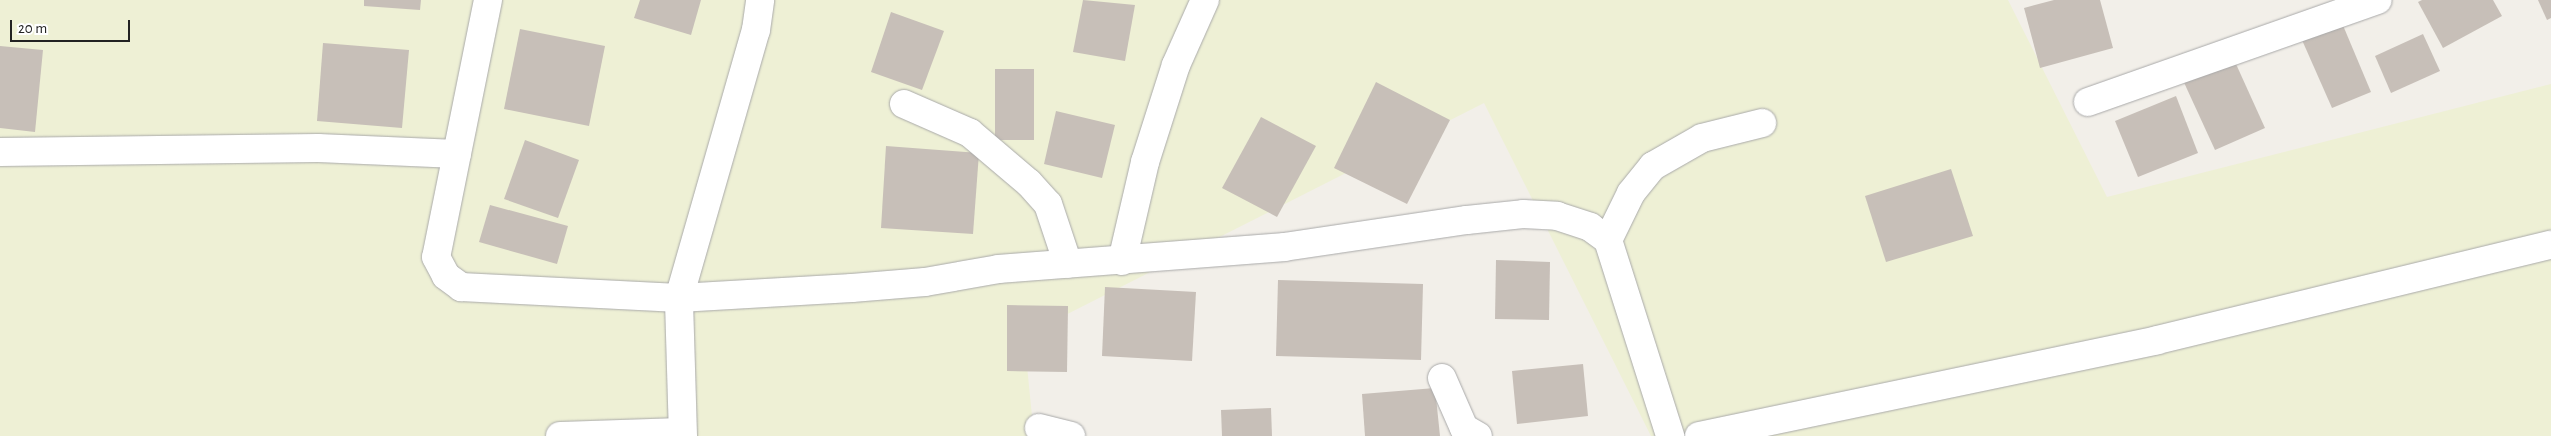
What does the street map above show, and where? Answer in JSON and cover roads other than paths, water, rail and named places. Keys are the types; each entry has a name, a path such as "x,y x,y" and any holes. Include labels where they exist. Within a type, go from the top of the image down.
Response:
{"street":[{"path":"488,0 436,257 446,276 461,287 679,298 925,282 999,269 1284,247 1467,220 1540,214 1576,221 1608,240 1670,436"},
{"path":"560,436 683,434 679,298 756,30 760,0"},
{"path":"1122,261 1145,162 1168,91 1205,0"},
{"path":"2088,102 2378,0"},
{"path":"904,104 970,133 1030,183 1048,204 1068,264"},
{"path":"1608,240 1631,193 1652,166 1702,138 1762,123"},
{"path":"0,152 318,148 457,154"},
{"path":"1699,436 2157,340 2551,245"},
{"path":"1442,378 1464,428 1478,436"},
{"path":"1039,428 1070,436"}]}
